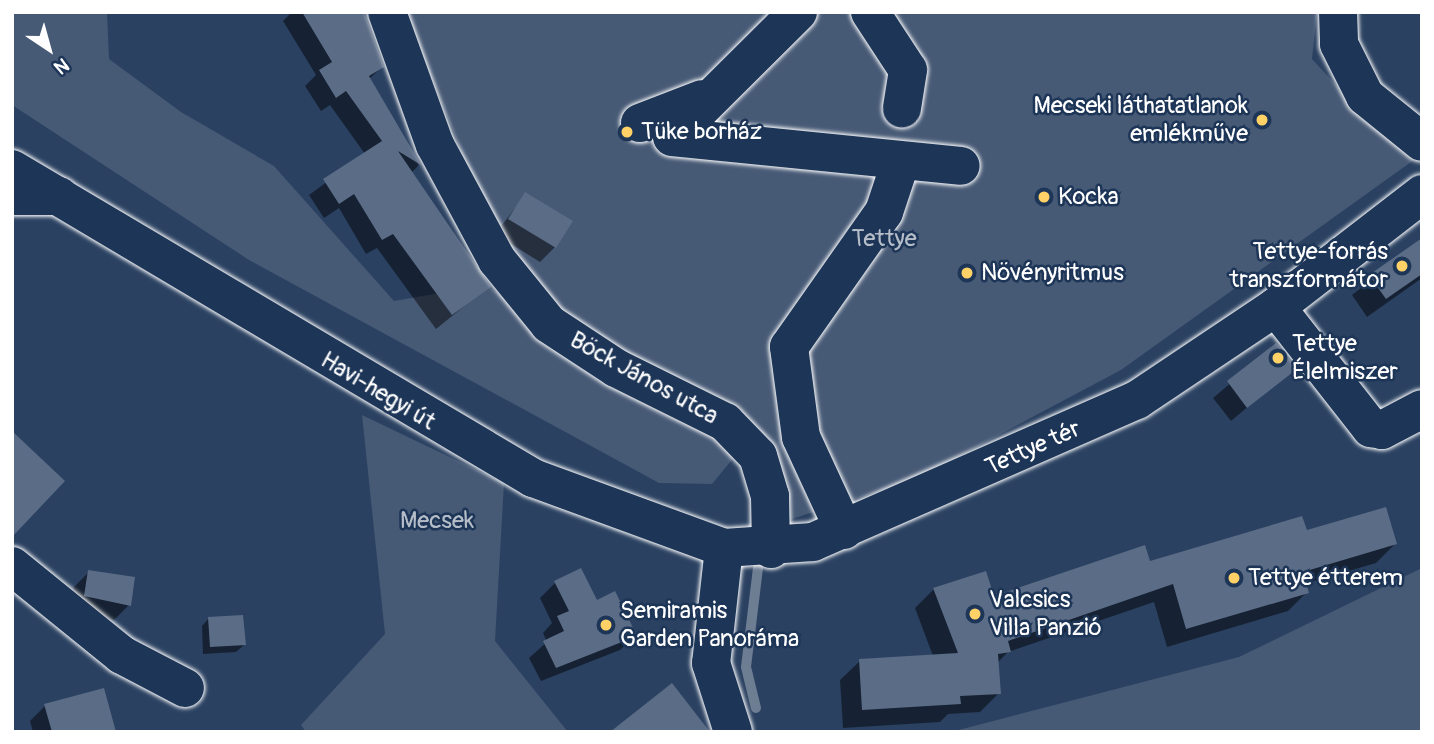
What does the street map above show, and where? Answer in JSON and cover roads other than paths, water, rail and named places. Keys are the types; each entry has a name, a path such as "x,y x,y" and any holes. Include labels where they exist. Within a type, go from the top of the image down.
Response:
{"street":[{"name":"Böck János utca","path":"387,12 435,145 497,260 549,324 617,368 725,422 758,456 771,537"},
{"path":"798,12 672,137 900,164 961,166"},
{"path":"870,12 908,70 902,109"},
{"path":"1338,12 1339,44 1365,96 1422,142"},
{"path":"640,123 717,93"},
{"path":"844,530 801,437 789,347 884,212 900,164"},
{"name":"Havi-hegyi út","path":"12,169 533,478 724,548 771,537"},
{"name":"Tettye tér","path":"771,537 844,530 1137,400 1276,307 1422,194"},
{"path":"12,196 60,196"},
{"path":"1276,307 1371,428 1382,430 1422,409"},
{"path":"724,548 711,663 733,732"},
{"path":"12,566 122,655 185,688"}],"waterway":[{"path":"756,708 746,667 760,552"}],"place":[{"name":"Mecseki láthatatlanok emlékműve","path":"1262,120"},
{"name":"Tüke borház","path":"627,132"},
{"name":"Kocka","path":"1044,197"},
{"name":"Tettye-forrás transzformátor","path":"1402,266"},
{"name":"Növényritmus","path":"967,273"},
{"name":"Tettye Élelmiszer","path":"1278,358"},
{"name":"Tettye étterem","path":"1234,578"},
{"name":"Valcsics Villa Panzió","path":"975,614"},
{"name":"Semiramis Garden Panoráma","path":"606,625"}],"park label":[{"name":"Tettye","path":"884,239"},
{"name":"Mecsek","path":"437,521"}]}
